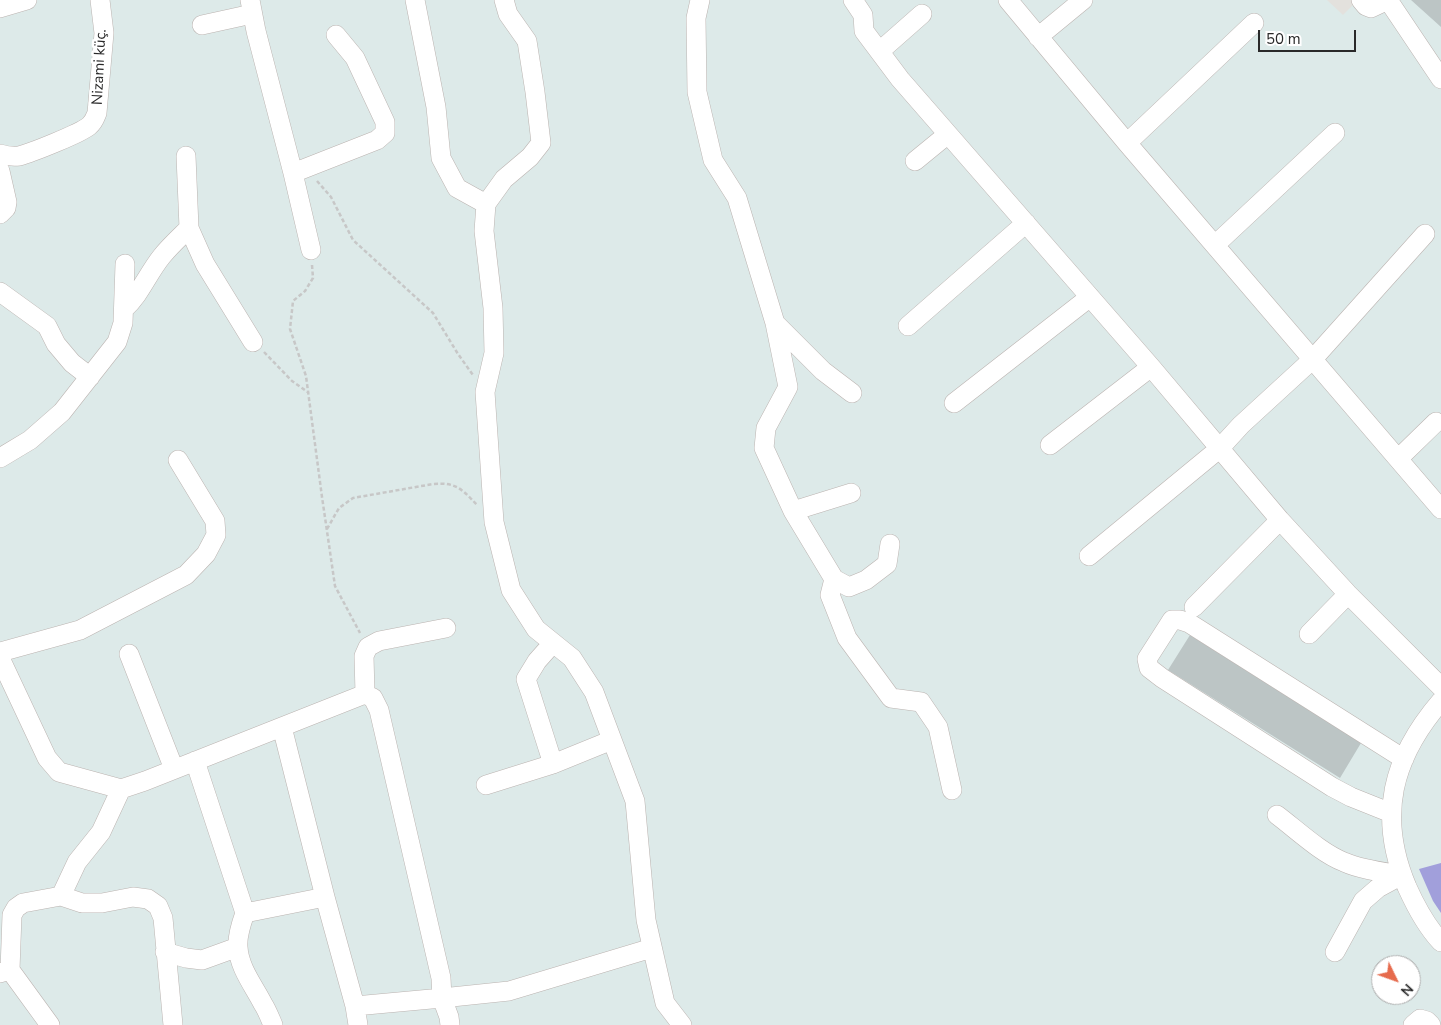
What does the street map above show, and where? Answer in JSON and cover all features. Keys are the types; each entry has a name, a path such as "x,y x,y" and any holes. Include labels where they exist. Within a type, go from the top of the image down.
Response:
{"street":[{"path":"0,8 27,0"},
{"name":"Nizami küç.","path":"0,155 20,156 75,134 88,127 94,121 97,113 104,34 100,0"},
{"path":"415,0 436,106 441,158 457,188 486,204"},
{"path":"504,0 508,14 527,41 541,143 530,157 504,179 486,204 484,231 493,308 494,353 486,392 494,522 511,590 536,630 572,658 594,692 612,740 635,802 646,920 665,1003 682,1025"},
{"path":"700,0 696,18 697,92 699,102 713,160 737,198 775,323 788,387 766,428 764,448 793,511 834,579 849,587 866,580 887,564 890,544"},
{"path":"853,0 863,15 864,31 900,79 1150,366 1280,520 1348,594 1441,687"},
{"path":"1008,0 1126,143 1441,509"},
{"path":"1038,37 1083,0"},
{"path":"1361,0 1366,6 1371,8 1388,0 1441,79"},
{"path":"202,25 251,7 311,250"},
{"path":"880,51 922,14"},
{"path":"1126,143 1254,23"},
{"path":"293,173 377,140 385,133 385,122 355,58 336,35"},
{"path":"1215,245 1335,133"},
{"path":"915,161 948,134"},
{"path":"186,156 189,228 205,264 253,342"},
{"path":"0,171 7,202 6,208 0,214"},
{"path":"908,326 1026,224"},
{"path":"124,310 133,301 162,255 189,228"},
{"path":"1089,556 1219,449 1240,425 1313,359 1425,234"},
{"path":"0,458 30,440 62,412 117,342 123,323 125,264"},
{"path":"0,292 47,326 56,344 72,363 90,377"},
{"path":"954,403 1090,297"},
{"path":"775,323 823,371 852,393"},
{"path":"1050,445 1150,366"},
{"path":"1398,458 1436,422"},
{"path":"0,652 80,630 186,575 206,554 216,535 215,521 178,460"},
{"path":"793,511 851,493"},
{"path":"1194,607 1280,520"},
{"path":"834,579 830,595 847,638 891,698 921,702 938,727 952,790"},
{"path":"1309,634 1348,594"},
{"path":"1391,813 1350,797 1324,782 1162,678 1148,668 1147,659 1172,620 1189,623 1404,759"},
{"path":"365,694 364,656 368,648 379,641 446,628"},
{"path":"553,642 537,661 526,679 553,764"},
{"path":"129,654 174,769"},
{"path":"0,658 47,758 59,772 120,789 365,694 373,698 379,710 441,978 442,998 450,1025"},
{"path":"1441,701 1426,718 1396,776 1391,813 1394,846 1402,875 1420,914 1441,942"},
{"path":"282,727 355,1006 358,1025"},
{"path":"486,785 553,764 612,740"},
{"path":"195,761 245,913 240,928 238,947 247,976 265,1006 273,1025"},
{"path":"62,896 77,862 101,832 120,789"},
{"path":"1277,815 1326,852 1344,862 1402,875"},
{"path":"1335,952 1363,902 1378,888 1402,875"},
{"path":"50,1025 5,971 12,915 16,908 23,903 62,896 82,903 102,903 133,897 148,899 158,906 163,918 173,1025"},
{"path":"245,913 325,897"},
{"path":"166,952 186,958 202,960 238,947"},
{"path":"355,1006 508,991 652,948"},
{"path":"1413,1025 1420,1019 1427,1021 1431,1025"}],"path":[{"path":"293,173 315,180 331,197 353,240 433,313 458,354 486,392"},
{"path":"311,250 313,278 305,291 293,301 290,329 306,376 336,586 368,648"},
{"path":"253,342 292,381 308,393"},
{"path":"327,530 339,508 353,498 446,483 461,489 494,522"}],"shaded area":[{"path":"1327,0 1358,0 1343,15"},
{"path":"1441,863 1441,913 1433,901 1419,869"}],"building":[{"path":"1411,0 1441,0 1441,27"},
{"path":"1190,635 1361,743 1340,778 1168,670"}]}
